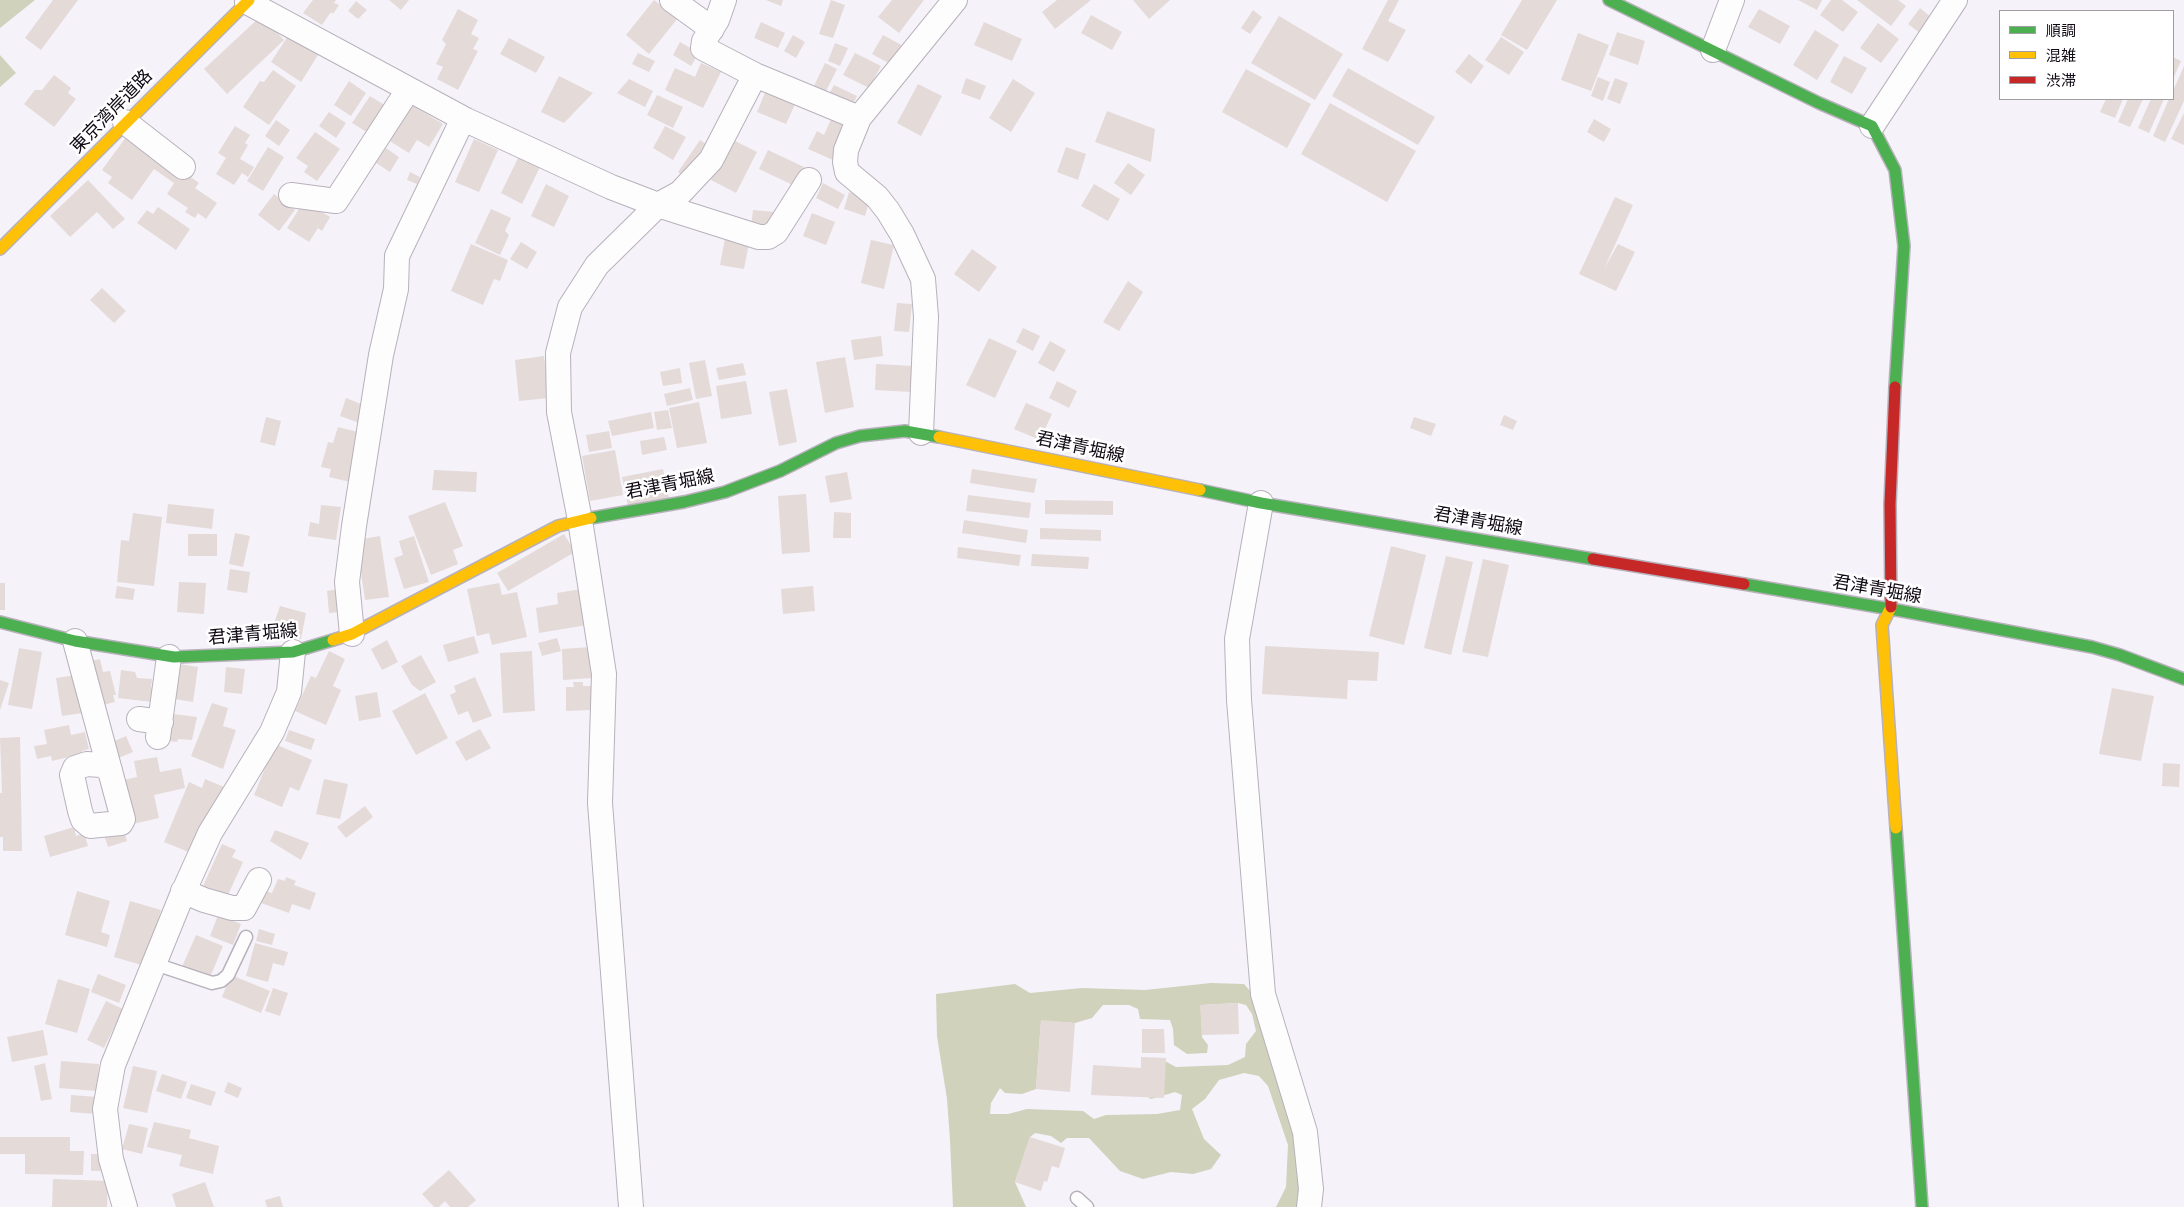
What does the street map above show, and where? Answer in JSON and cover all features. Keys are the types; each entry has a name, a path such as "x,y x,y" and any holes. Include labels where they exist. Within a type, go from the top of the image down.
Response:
{"main road":[{"path":"1609,0 1819,103 1872,126 1895,170 1904,246 1892,446 1890,504 1891,610 1882,625 1922,1207"},
{"name":"東京湾岸道路","path":"0,249 248,1"},
{"name":"君津青堀線","path":"0,622 74,641 169,657 293,652 352,634 558,526 580,520 684,502 725,492 780,471 836,443 860,436 905,431 1261,502 1891,610 2092,647 2120,655 2184,679"}],"street":[{"path":"672,0 712,29"},
{"path":"724,0 712,29 704,41 703,48 755,74 859,118"},
{"path":"921,433 926,317 923,279 902,234 888,211 877,197 847,172 845,162 846,150 859,118 955,0"},
{"path":"1712,50 1732,0"},
{"path":"1872,126 1955,0"},
{"path":"248,1 466,120 611,187 658,205 759,237 768,237 776,232 809,180"},
{"path":"631,1207 600,802 604,674 580,520 559,412 558,353 570,307 597,265 658,205 680,193 711,160 755,74"},
{"path":"290,195 336,200 408,90"},
{"path":"352,634 347,582 381,355 396,289 397,256 460,125 466,120"},
{"path":"125,122 183,167"},
{"path":"1261,502 1237,639 1239,700 1263,994 1305,1132 1311,1189 1309,1207"},
{"path":"74,641 110,770"},
{"path":"125,1207 111,1159 105,1109 113,1065 183,891 210,833 272,732 290,692 293,652"},
{"path":"153,726 169,657"},
{"path":"183,891 204,900 232,908 244,908 259,880"}],"lane":[{"path":"155,964 212,983 228,975 246,937"},
{"path":"1077,1198 1087,1207"}],"green space":[{"path":"0,0 35,0 0,28"},
{"path":"0,55 16,73 0,87"},
{"path":"1211,983 1244,984 1253,994 1302,1137 1301,1207 1276,1207 1286,1187 1288,1145 1268,1086 1259,1076 1244,1073 1219,1080 1205,1099 1192,1109 1204,1139 1221,1155 1211,1169 1193,1174 1171,1172 1143,1179 1120,1171 1089,1138 1067,1138 1061,1143 1051,1136 1035,1133 1030,1137 1015,1182 1026,1207 953,1207 947,1099 937,1036 936,994 1015,984 1030,993 1082,988 1145,990","holes":["1238,1003 1246,1005 1252,1014 1256,1031 1246,1044 1245,1057 1228,1065 1176,1067 1163,1060 1142,1093 1151,1099 1175,1092 1182,1095 1180,1110 1157,1114 1106,1115 1094,1119 1083,1111 1027,1109 1008,1114 990,1114 991,1103 1000,1088 1005,1093 1022,1094 1036,1089 1041,1021 1075,1023 1092,1018 1103,1005 1129,1005 1138,1009 1140,1019 1170,1020 1173,1029 1174,1045 1187,1054 1207,1053 1208,1045 1202,1037 1201,1005"]}],"building":[{"path":"53,0 78,0 41,50 25,38"},
{"path":"313,0 336,0 334,3 339,5 333,14 331,12 322,25 303,13"},
{"path":"389,0 409,0 401,10"},
{"path":"654,0 678,18 649,54 626,35"},
{"path":"766,0 783,0 781,6"},
{"path":"831,0 845,5 833,38 819,34"},
{"path":"892,0 924,0 899,33 878,17"},
{"path":"1057,0 1091,0 1055,29 1042,12"},
{"path":"1133,0 1170,0 1149,19"},
{"path":"1388,0 1399,0 1388,21 1406,30 1388,62 1362,49"},
{"path":"1522,0 1557,0 1527,50 1501,35"},
{"path":"1798,0 1822,0 1817,10"},
{"path":"1831,0 1842,0 1858,12 1843,32 1820,15"},
{"path":"1857,0 1898,0 1906,6 1891,26"},
{"path":"356,1 367,10 358,19 348,11"},
{"path":"1920,8 1937,22 1925,37 1908,24"},
{"path":"458,9 478,20 471,34 479,38 473,49 478,51 458,90 437,79 443,67 436,64 446,44 442,40"},
{"path":"1759,9 1790,26 1780,44 1748,27"},
{"path":"1253,10 1262,17 1250,34 1241,28"},
{"path":"1091,15 1122,32 1112,50 1081,33"},
{"path":"261,16 284,40 227,94 204,69"},
{"path":"1279,16 1343,54 1315,100 1251,63"},
{"path":"761,22 785,33 778,48 754,38"},
{"path":"984,22 1022,39 1012,61 974,45"},
{"path":"1878,23 1899,39 1881,63 1860,48"},
{"path":"1815,30 1839,45 1817,80 1793,65"},
{"path":"1617,32 1645,41 1638,65 1609,55"},
{"path":"1578,33 1609,45 1591,91 1561,80"},
{"path":"793,35 805,42 796,58 784,51"},
{"path":"883,35 905,47 894,66 872,54"},
{"path":"288,36 318,55 301,82 271,62"},
{"path":"1501,37 1524,52 1509,75 1485,60"},
{"path":"509,38 545,57 536,73 500,54"},
{"path":"680,42 699,53 691,66 673,55"},
{"path":"835,43 848,48 840,66 828,61"},
{"path":"638,53 655,61 649,72 632,64"},
{"path":"855,53 881,66 869,88 843,75"},
{"path":"1469,54 1484,66 1471,84 1455,72"},
{"path":"1844,56 1867,68 1852,94 1830,82"},
{"path":"2174,58 2181,61 2174,77"},
{"path":"701,63 721,72 703,108 665,90 675,68 695,77"},
{"path":"825,63 837,69 824,95 812,90"},
{"path":"2184,66 2184,101 2165,142 2153,136 2169,100 2174,100 2174,89"},
{"path":"1348,68 1435,117 1418,145 1332,96"},
{"path":"1246,69 1311,104 1287,148 1222,112"},
{"path":"273,70 296,86 269,125 243,107 260,81 264,82"},
{"path":"54,75 71,88 68,93 76,99 54,127 24,104 35,90 42,90"},
{"path":"559,76 593,93 564,123 541,112"},
{"path":"1598,77 1610,82 1603,101 1591,96"},
{"path":"966,78 986,86 980,100 961,93"},
{"path":"1615,78 1628,83 1620,104 1607,99"},
{"path":"629,79 653,91 645,107 617,93"},
{"path":"1013,79 1035,93 1011,132 989,118"},
{"path":"349,81 366,93 351,116 334,105"},
{"path":"918,84 942,96 921,136 897,123"},
{"path":"834,85 857,96 851,108 828,96"},
{"path":"767,88 797,100 786,124 757,112"},
{"path":"657,95 683,107 673,128 647,115"},
{"path":"370,96 391,109 373,136 352,123"},
{"path":"2106,100 2123,100 2115,118 2100,112"},
{"path":"2128,100 2143,100 2130,127 2118,122"},
{"path":"2151,100 2164,100 2149,133 2138,128"},
{"path":"1330,103 1416,151 1387,202 1301,154"},
{"path":"410,104 443,124 429,147 417,140 409,153 388,140"},
{"path":"1107,111 1155,129 1151,162 1095,142"},
{"path":"329,112 346,123 336,138 319,126"},
{"path":"2184,113 2184,145 2171,139"},
{"path":"832,117 850,126 833,160 808,149 817,131 824,135"},
{"path":"1594,119 1611,129 1604,142 1587,132"},
{"path":"276,120 290,130 279,146 265,136"},
{"path":"235,126 250,135 245,143 248,145 240,159 254,167 248,177 242,173 234,185 216,174 226,158 218,153"},
{"path":"665,126 686,137 673,160 653,148"},
{"path":"315,132 340,149 317,181 304,172 308,166 296,158"},
{"path":"129,133 199,183 195,188 217,203 206,219 198,213 195,218 185,212 188,208 167,194 178,177 174,183 154,169 132,200 108,183 112,177 102,170"},
{"path":"474,139 498,150 479,192 455,182"},
{"path":"731,139 757,152 736,193 711,180"},
{"path":"700,140 713,149 691,181 678,172"},
{"path":"268,147 284,157 263,191 247,181"},
{"path":"1066,147 1086,154 1078,180 1057,172"},
{"path":"386,148 399,157 390,172 376,163"},
{"path":"768,150 804,167 795,186 759,169"},
{"path":"519,156 540,167 522,204 501,193"},
{"path":"1128,163 1145,175 1131,195 1114,183"},
{"path":"410,172 420,177 417,184 407,180"},
{"path":"88,180 125,219 113,229 97,212 70,237 50,216"},
{"path":"823,183 845,195 838,209 816,198"},
{"path":"546,184 569,196 554,227 531,216"},
{"path":"1094,184 1120,199 1108,221 1081,206"},
{"path":"849,192 870,199 865,216 844,209"},
{"path":"274,194 295,210 279,231 258,215"},
{"path":"1615,197 1633,205 1604,269 1618,244 1635,252 1616,291 1579,274"},
{"path":"304,201 330,217 322,231 318,228 309,242 287,228"},
{"path":"158,207 190,229 176,250 137,223 147,210 153,214"},
{"path":"491,209 511,218 505,231 509,235 500,255 475,243"},
{"path":"753,210 775,212 768,227 751,226"},
{"path":"812,213 835,222 826,245 803,236"},
{"path":"726,233 750,238 744,269 720,265"},
{"path":"871,240 894,245 884,289 861,283"},
{"path":"521,242 537,252 527,269 510,259"},
{"path":"471,244 508,260 500,281 494,279 483,305 451,291"},
{"path":"972,249 997,267 979,292 954,274"},
{"path":"1128,281 1143,292 1119,331 1103,322"},
{"path":"102,288 126,311 114,323 90,300"},
{"path":"897,303 912,304 909,332 894,331"},
{"path":"1023,328 1040,336 1033,351 1016,342"},
{"path":"881,336 883,356 854,360 851,340"},
{"path":"989,338 1017,351 995,398 966,385"},
{"path":"1050,341 1066,350 1054,372 1038,363"},
{"path":"544,356 549,398 519,401 515,360"},
{"path":"845,357 854,407 825,413 816,362"},
{"path":"705,360 712,396 696,399 689,363"},
{"path":"743,363 746,375 719,380 716,368"},
{"path":"876,364 914,366 912,392 875,390"},
{"path":"680,368 682,383 663,386 660,372"},
{"path":"746,381 752,414 721,419 716,386"},
{"path":"1057,381 1077,391 1069,408 1049,398"},
{"path":"690,388 693,400 667,406 664,394"},
{"path":"787,389 797,442 779,446 769,392"},
{"path":"346,398 371,408 365,425 340,416"},
{"path":"699,402 707,443 677,448 669,408"},
{"path":"1026,403 1052,414 1040,440 1014,429"},
{"path":"668,410 672,428 657,430 654,412"},
{"path":"651,412 654,428 612,436 608,421"},
{"path":"1504,415 1517,421 1513,430 1500,425"},
{"path":"266,417 281,421 275,446 260,442"},
{"path":"1414,417 1436,424 1431,436 1410,428"},
{"path":"338,427 362,433 350,482 329,477 331,469 321,467 328,442 333,443"},
{"path":"609,431 612,448 589,452 586,435"},
{"path":"664,437 667,450 642,455 640,441"},
{"path":"615,450 623,495 590,501 582,456"},
{"path":"663,469 669,498 628,506 622,477"},
{"path":"972,469 1037,479 1034,493 970,483"},
{"path":"434,470 477,472 476,492 432,490"},
{"path":"847,472 852,499 830,503 825,476"},
{"path":"806,494 810,552 782,554 778,496"},
{"path":"968,495 1031,503 1029,518 966,511"},
{"path":"1045,500 1113,501 1113,515 1045,514"},
{"path":"445,502 463,546 453,550 458,564 431,575 408,516"},
{"path":"168,504 214,509 212,529 166,523"},
{"path":"321,505 341,507 336,540 308,536 310,522 319,524"},
{"path":"834,512 851,513 851,538 833,538"},
{"path":"133,513 162,517 154,586 117,582 121,540 129,541"},
{"path":"964,520 1028,530 1026,543 962,533"},
{"path":"1040,528 1101,530 1101,541 1040,539"},
{"path":"235,533 250,536 243,567 229,564"},
{"path":"188,534 217,534 217,556 188,556"},
{"path":"564,534 575,552 508,591 497,573"},
{"path":"380,536 389,597 365,600 358,552 363,551 362,539"},
{"path":"414,536 429,582 404,589 394,558 403,555 399,541"},
{"path":"1391,546 1426,555 1404,645 1369,636"},
{"path":"958,547 1021,555 1019,566 957,558"},
{"path":"1032,554 1089,557 1088,569 1031,566"},
{"path":"1446,556 1473,562 1451,655 1424,648"},
{"path":"1483,559 1509,565 1488,657 1462,652"},
{"path":"230,569 250,572 247,593 227,590"},
{"path":"179,582 206,583 204,614 177,612"},
{"path":"0,583 5,583 5,610 0,610"},
{"path":"499,583 502,595 517,592 527,637 492,645 489,633 477,636 467,589"},
{"path":"117,586 135,589 133,600 115,598"},
{"path":"813,586 815,611 783,614 781,589"},
{"path":"339,589 341,612 329,613 327,591"},
{"path":"581,589 587,625 539,633 536,608 558,604 557,593"},
{"path":"280,606 306,613 301,639 271,632"},
{"path":"474,636 479,653 448,662 443,645"},
{"path":"557,638 561,651 542,656 538,643"},
{"path":"387,640 398,662 382,670 371,649"},
{"path":"1265,646 1379,652 1377,681 1348,680 1347,699 1262,694"},
{"path":"591,647 592,678 563,680 562,649"},
{"path":"19,648 42,652 32,709 8,705"},
{"path":"329,651 345,659 333,686 341,690 326,725 295,711 311,676 316,678"},
{"path":"532,651 535,711 503,713 500,653"},
{"path":"421,655 436,682 420,691 412,685 401,666"},
{"path":"100,659 103,672 110,671 116,695 113,695 115,702 95,707 86,662"},
{"path":"173,663 198,667 193,702 168,698"},
{"path":"226,667 245,669 242,694 224,692"},
{"path":"121,670 135,672 137,678 152,679 151,687 154,688 152,702 118,698"},
{"path":"76,675 82,713 62,716 56,678"},
{"path":"475,677 492,716 473,723 468,711 458,715 450,695 456,692 454,686"},
{"path":"0,680 9,683 0,710"},
{"path":"573,682 583,682 583,686 592,686 592,710 566,711 566,687 574,687"},
{"path":"2112,688 2154,696 2141,761 2099,754"},
{"path":"377,692 381,717 359,721 355,696"},
{"path":"425,693 448,738 416,755 392,711"},
{"path":"212,703 228,708 223,726 236,730 223,769 191,756"},
{"path":"165,713 197,717 192,740 178,739 177,742 161,740"},
{"path":"69,725 71,735 85,732 89,749 82,751 82,754 52,761 51,756 37,759 34,746 47,744 44,730"},
{"path":"480,729 491,748 466,761 455,742"},
{"path":"289,730 315,739 311,750 285,741"},
{"path":"126,736 133,752 116,759 110,743"},
{"path":"20,737 22,851 3,851 3,837 0,837 0,793 2,793 0,738"},
{"path":"275,744 312,760 299,791 290,787 282,807 254,795"},
{"path":"157,757 160,772 181,768 185,788 154,795 159,818 133,824 123,780 137,777 134,761"},
{"path":"2163,763 2180,764 2179,787 2162,786"},
{"path":"205,779 224,787 196,855 164,842 189,782 202,788"},
{"path":"324,779 348,784 340,819 316,814"},
{"path":"365,806 373,817 346,838 337,827"},
{"path":"122,826 127,841 108,847 103,832"},
{"path":"74,827 76,836 84,833 88,846 50,857 44,836"},
{"path":"275,830 309,843 301,860 270,841"},
{"path":"222,844 236,850 232,857 243,862 227,897 203,886"},
{"path":"286,877 296,881 294,885 316,893 310,910 292,904 289,913 261,903 265,891 272,893 278,879 285,881"},
{"path":"77,891 110,901 101,932 110,935 107,947 65,935"},
{"path":"130,901 161,910 145,966 114,957"},
{"path":"218,915 241,924 233,945 210,936"},
{"path":"259,929 275,934 272,945 256,941"},
{"path":"196,935 223,946 209,980 181,969"},
{"path":"255,943 288,952 284,966 273,963 268,982 246,976"},
{"path":"98,974 126,985 119,1003 91,992"},
{"path":"231,975 270,991 261,1013 222,997"},
{"path":"58,979 90,989 77,1033 45,1024"},
{"path":"273,988 288,993 280,1016 265,1011"},
{"path":"106,1001 123,1009 104,1048 87,1040"},
{"path":"1238,1003 1239,1034 1202,1035 1200,1005"},
{"path":"1041,1020 1075,1023 1070,1092 1036,1089"},
{"path":"1142,1029 1164,1029 1165,1053 1142,1053"},
{"path":"43,1030 48,1055 12,1062 7,1037"},
{"path":"1141,1057 1166,1058 1164,1098 1091,1095 1093,1065 1141,1068"},
{"path":"61,1061 99,1064 97,1091 59,1088"},
{"path":"45,1063 52,1099 41,1101 34,1066"},
{"path":"133,1066 157,1071 147,1113 123,1108"},
{"path":"162,1074 187,1082 181,1099 156,1091"},
{"path":"228,1082 242,1088 238,1098 224,1092"},
{"path":"191,1084 216,1092 211,1106 186,1098"},
{"path":"71,1095 97,1097 95,1114 70,1112"},
{"path":"154,1122 191,1130 189,1138 219,1146 213,1174 179,1166 182,1155 147,1147"},
{"path":"129,1124 148,1128 142,1154 122,1149"},
{"path":"0,1137 70,1137 70,1151 84,1151 83,1175 25,1174 25,1154 0,1154"},
{"path":"1030,1137 1065,1148 1059,1168 1052,1166 1047,1182 1044,1181 1041,1191 1015,1182"},
{"path":"91,1154 104,1154 104,1171 91,1171"},
{"path":"449,1170 476,1200 468,1207 450,1207 445,1201 439,1207 434,1207 422,1194"},
{"path":"53,1179 108,1181 107,1207 52,1207"},
{"path":"205,1182 214,1207 176,1207 172,1194"},
{"path":"280,1196 283,1207 267,1207 265,1200"}],"traffic: fast":[{"path":"1609,0 1819,103 1872,126 1895,170 1904,246 1895,387"},
{"path":"591,518 684,502 725,492 780,471 836,443 860,436 905,431 939,437"},
{"path":"1200,490 1261,503 1593,559"},
{"path":"1744,584 1902,611 2092,647 2120,655 2184,679"},
{"path":"0,622 75,641 174,657 293,652 333,640"},
{"path":"1896,828 1922,1207"}],"traffic: slow":[{"path":"0,249 249,0"},
{"path":"939,437 1200,490"},
{"path":"333,640 352,634 558,526 591,518"},
{"path":"1891,607 1882,625 1896,828"}],"traffic: jam":[{"path":"1891,607 1890,504 1895,387"},
{"path":"1593,559 1744,584"}]}
